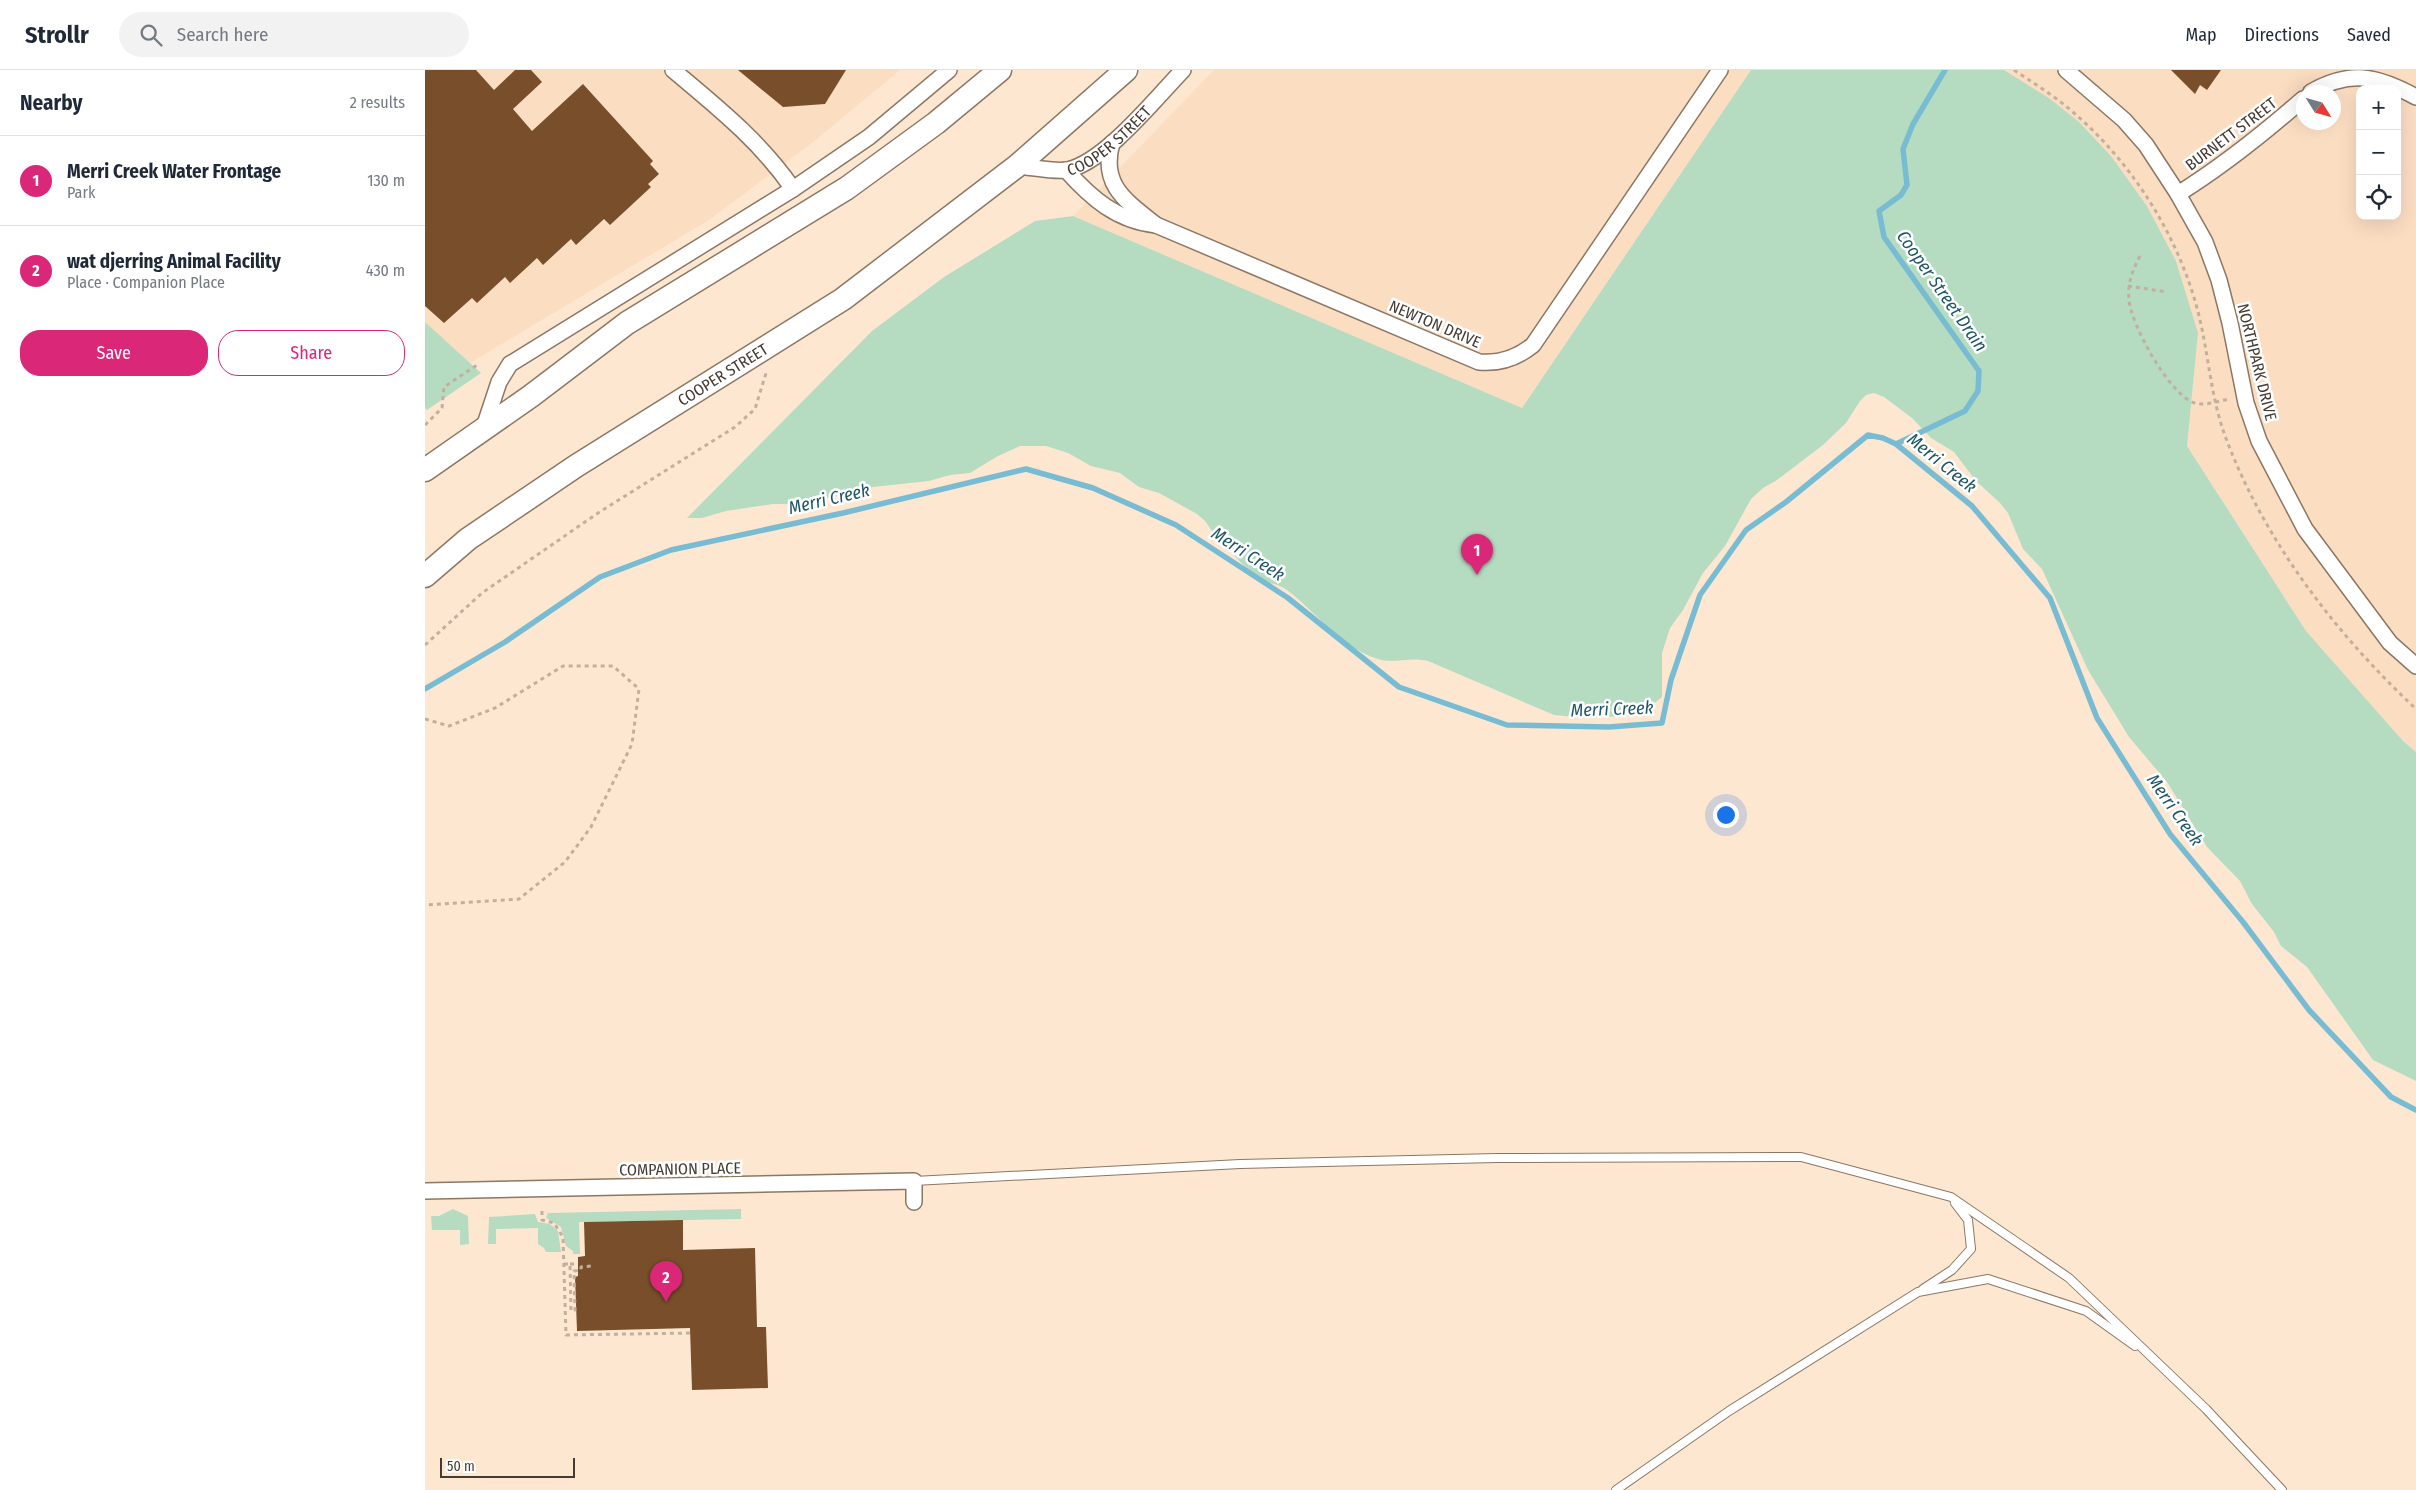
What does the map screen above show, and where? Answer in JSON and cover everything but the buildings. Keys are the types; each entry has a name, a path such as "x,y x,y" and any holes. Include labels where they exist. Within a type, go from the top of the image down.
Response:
{"main road":[{"path":"425,470 531,396 627,323 847,188 936,123 1000,70"},
{"name":"COOPER STREET","path":"425,576 469,539 576,466 771,342 843,299 1017,166 1126,70"}],"street":[{"path":"673,70 743,129 768,156 793,189"},
{"path":"485,427 499,382 510,364 793,189 869,137 949,70"},
{"name":"COOPER STREET","path":"1017,166 1066,170 1096,156 1112,143 1183,70"},
{"name":"NEWTON DRIVE","path":"1066,170 1084,190 1103,206 1128,220 1155,224 1479,362 1490,363 1516,357 1533,345 1720,70"},
{"name":"NORTHPARK DRIVE","path":"2065,70 2103,100 2130,127 2146,145 2178,194 2205,242 2219,280 2230,323 2243,392 2259,440 2305,529 2390,643 2416,666"},
{"path":"2320,85 2327,79 2351,72 2379,76 2416,96"},
{"name":"BURNETT STREET","path":"2178,194 2217,169 2259,138 2296,105"},
{"name":"NEWTON DRIVE","path":"1112,143 1108,162 1111,180 1123,197 1155,224"},
{"path":"914,1180 914,1202"},
{"name":"COMPANION PLACE","path":"425,1191 914,1180"}],"lane":[{"path":"914,1180 1240,1164 1497,1158 1801,1157 1951,1197 2069,1278 2206,1409 2282,1490"},
{"path":"1616,1490 1729,1411 1952,1270 1971,1249 1968,1220 1951,1197"},
{"path":"1918,1292 1988,1279 2085,1311 2157,1362"}],"path":[{"path":"2014,70 2061,102 2099,136 2147,197 2174,244 2197,307 2215,402 2226,439 2247,489 2302,579 2346,637 2416,709"},
{"path":"2140,256 2128,286 2129,302 2147,346 2178,392 2187,400 2197,404 2215,402 2243,392"},
{"path":"2128,286 2167,292"},
{"path":"425,645 482,593 598,513 735,427 755,409 766,375 771,342"},
{"path":"425,425 442,408 444,387 477,365"},
{"path":"425,719 449,726 495,708 563,666 613,666 639,689 632,744 591,827 565,862 519,899 425,905"},
{"path":"542,1211 542,1220 554,1223 561,1232 566,1335 690,1333"},
{"path":"564,1264 578,1264"},
{"path":"570,1264 571,1311 575,1310 574,1271 581,1270 581,1267 592,1266"}],"shaded area":[{"path":"425,70 900,70 812,143 709,220 470,363 425,322"},
{"path":"1214,70 1751,70 1522,408 1073,216"},
{"path":"2004,70 2416,70 2416,752 2403,741 2306,631 2187,446 2198,333 2176,261 2147,206 2111,156 2079,122 2049,98"}],"green space":[{"path":"1751,70 2004,70 2049,98 2079,122 2111,156 2147,206 2176,261 2198,333 2187,446 2306,631 2403,741 2416,752 2416,1081 2373,1060 2307,967 2281,946 2274,932 2252,904 2240,881 2207,847 2167,782 2129,737 2088,670 2042,569 2023,549 2008,513 1976,481 1954,452 1931,438 1912,418 1884,397 1874,393 1866,395 1860,401 1846,423 1823,445 1777,480 1763,488 1751,499 1725,546 1703,573 1683,610 1670,628 1662,653 1662,697 1652,705 1622,716 1587,718 1554,715 1428,661 1414,659 1388,661 1362,652 1339,637 1287,590 1256,578 1218,539 1205,521 1197,514 1159,493 1139,487 1120,473 1091,466 1068,453 1046,446 1020,446 998,456 970,473 950,475 929,481 873,487 801,504 773,504 726,511 702,518 687,518 872,331 944,277 1035,221 1073,216 1522,408"},
{"path":"425,322 481,373 427,410 425,408"},
{"path":"453,1209 468,1216 469,1244 460,1245 460,1230 432,1230 431,1216 439,1216"},
{"path":"741,1209 741,1219 579,1222 580,1254 573,1254 573,1251 566,1246 561,1227 546,1218 548,1213"},
{"path":"535,1214 538,1222 550,1224 558,1231 561,1252 546,1252 538,1244 538,1228 496,1229 496,1244 488,1244 489,1217"}],"waterway":[{"name":"Cooper Street Drain","path":"1896,444 1965,411 1978,391 1979,371 1884,237 1879,211 1901,195 1907,185 1903,149 1913,124 1945,70"},
{"name":"Merri Creek","path":"425,689 505,642 600,577 671,550 843,513 1026,469 1093,488 1176,525 1288,598 1399,687 1507,725 1609,727 1662,723 1671,680 1700,595 1746,530 1786,502 1868,435 1883,438 1896,444 1972,506 2050,598 2097,718 2170,834 2243,922 2309,1010 2391,1097 2416,1110"}],"place":[{"name":"Merri Creek Water Frontage","path":"1477,575"},
{"name":"wat djerring Animal Facility","path":"666,1302"}]}
